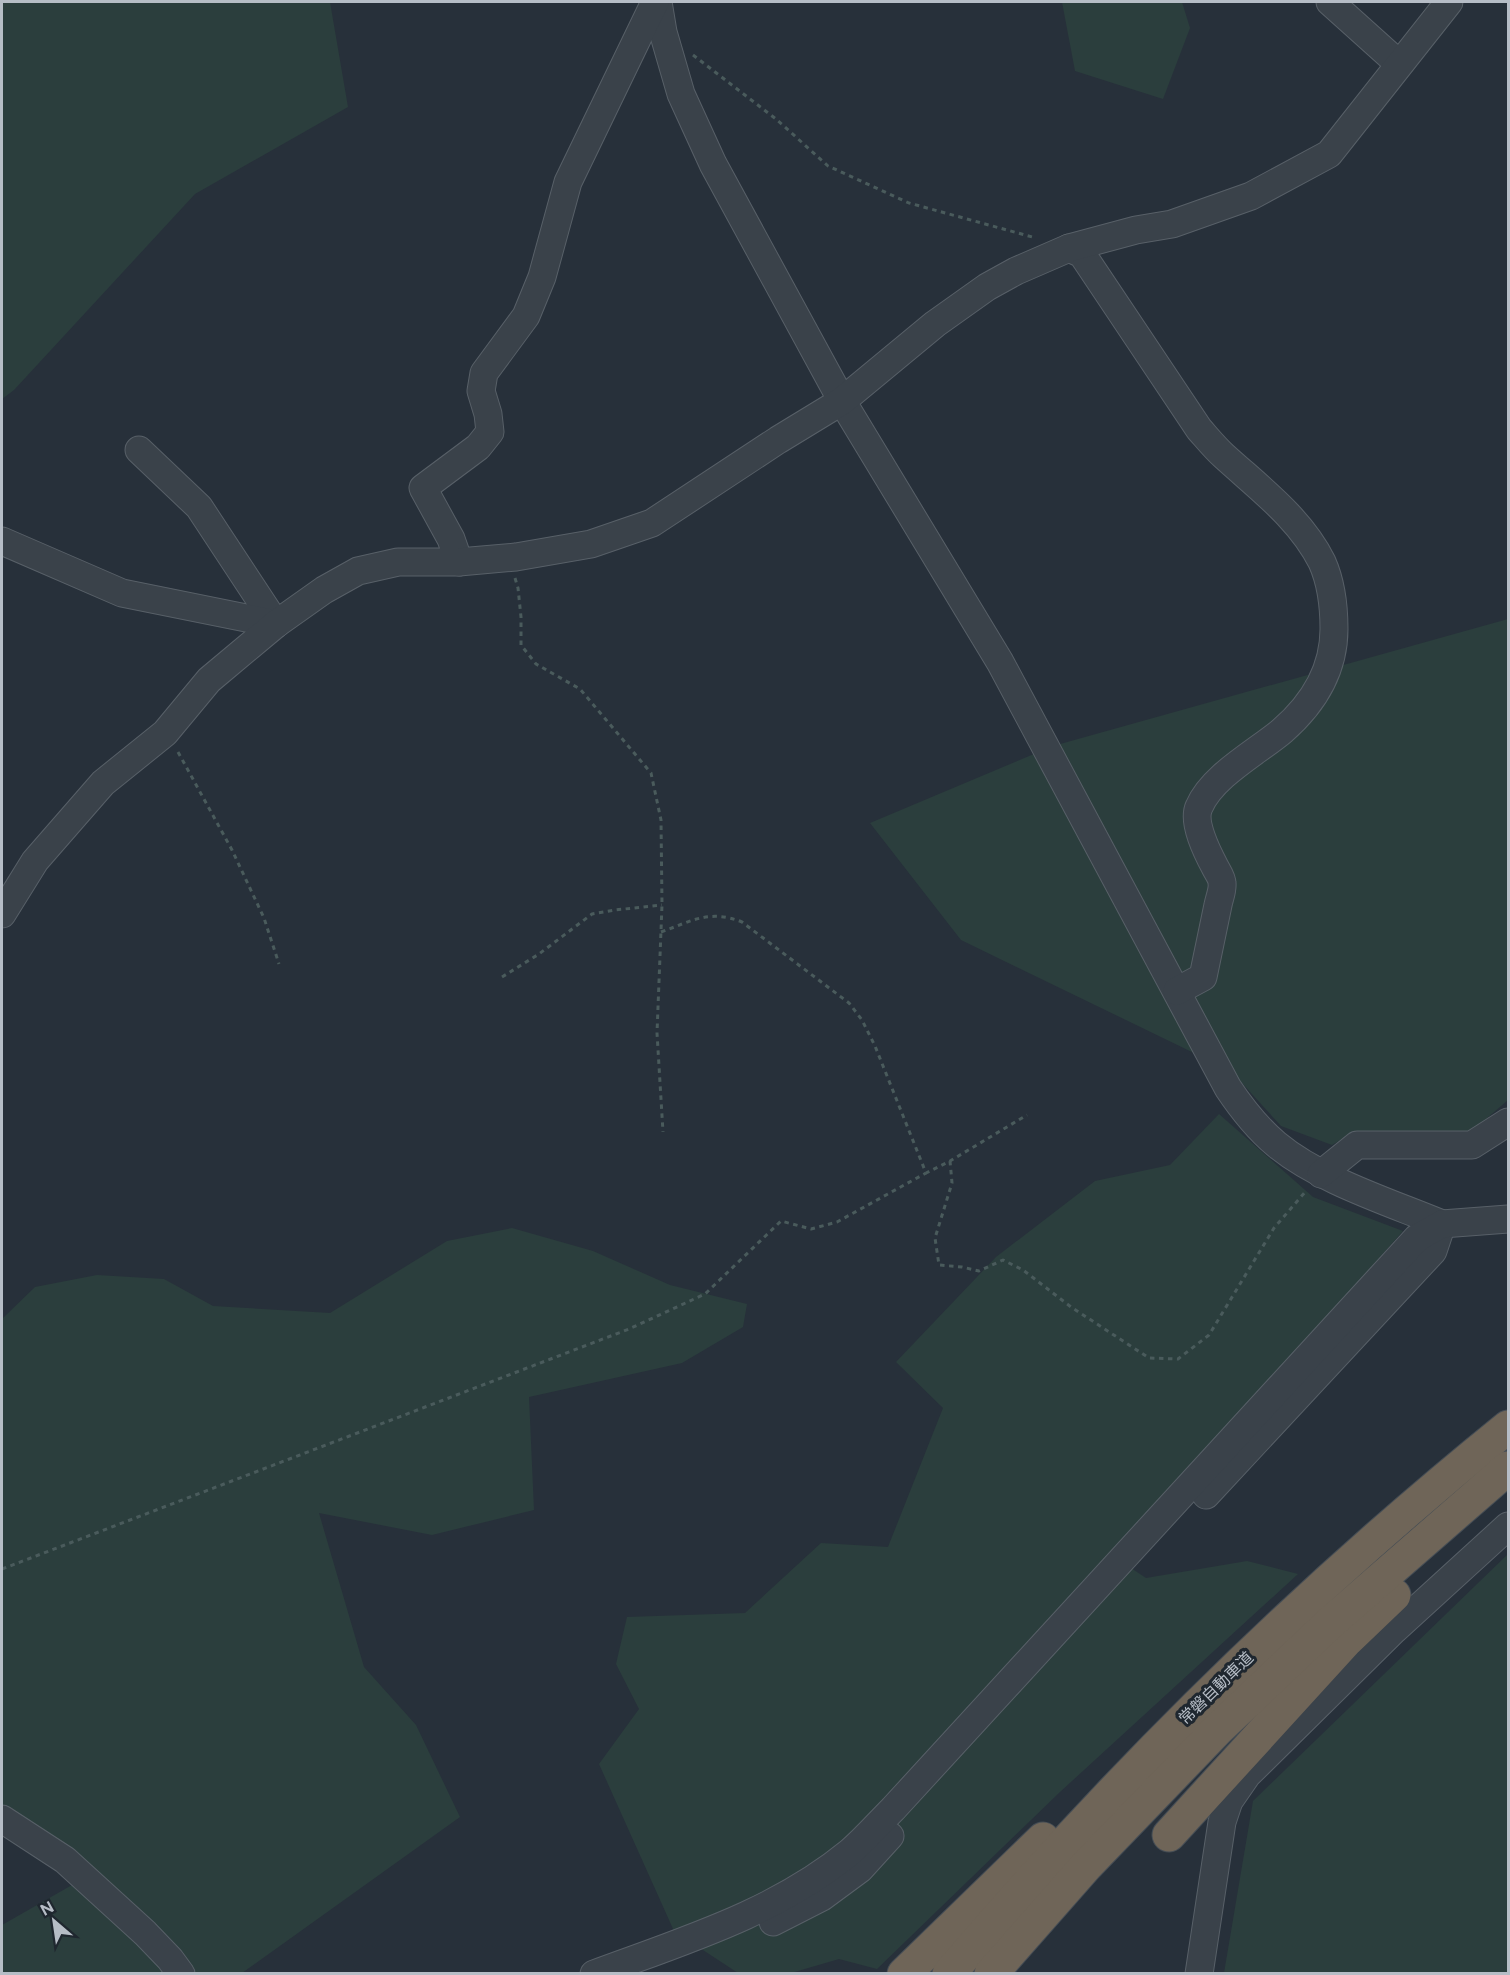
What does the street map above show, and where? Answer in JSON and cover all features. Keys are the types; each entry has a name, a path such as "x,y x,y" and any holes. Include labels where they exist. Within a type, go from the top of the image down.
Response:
{"highway":[{"name":"常磐自動車道","path":"949,1974 1084,1823 1192,1710 1368,1546 1509,1427"},
{"name":"常磐自動車道","path":"992,1974 1086,1866 1217,1730 1330,1623 1509,1468"},
{"path":"1169,1835 1347,1640 1509,1483"},
{"path":"904,1974 1071,1812 1192,1710"}],"street":[{"path":"656,2 681,94 713,164 842,401 1000,662 1228,1089 1248,1116 1277,1145 1321,1174 1442,1224"},
{"path":"459,562 451,538 423,488 478,447 490,432 488,414 481,391 484,373 526,316 542,277 568,182 656,2"},
{"path":"1329,2 1400,64"},
{"path":"2,914 35,861 103,783 165,733 208,680 276,624 324,590 358,571 398,562 459,562 508,558 591,544 652,523 842,401 935,324 987,287 1069,248 1136,230 1172,224 1251,196 1329,154 1449,2"},
{"path":"1069,248 1082,254 1199,429 1221,454 1280,506 1307,539 1322,563 1329,585 1334,616 1334,644 1330,665 1305,709 1282,731 1223,777 1203,798 1197,810 1205,848 1222,883 1203,977 1177,991"},
{"path":"139,450 199,507 276,624"},
{"path":"2,541 122,593 276,624"},
{"path":"1321,1174 1357,1145 1473,1145 1509,1122"},
{"path":"594,1974 713,1931 776,1902 851,1851 917,1783 1417,1238 1442,1224 1509,1219"},
{"path":"647,1974 720,1946 781,1918 822,1897 860,1869 1433,1251 1442,1224"},
{"path":"1200,1974 1222,1822 1229,1801 1246,1775 1394,1630 1509,1526"},
{"path":"2,1818 65,1860 145,1933 181,1974"}],"path":[{"path":"663,32 776,119 828,166 909,203 1069,248"},
{"path":"508,558 518,588 521,645 536,664 580,689 651,773 662,820 662,905 657,1033 663,1132"},
{"path":"165,733 174,745 232,850 264,918 279,964"},
{"path":"502,978 539,954 592,914 662,905"},
{"path":"660,932 710,915 726,916 742,922 757,936 849,1003 862,1020 875,1046 926,1173"},
{"path":"2,1569 629,1329 705,1294 781,1221 811,1229 837,1222 950,1161 1027,1115"},
{"path":"950,1161 952,1183 935,1238 939,1265 979,1271 1003,1260 1023,1270 1071,1307 1149,1359 1178,1359 1209,1335 1274,1228 1321,1174"}],"green space":[{"path":"2,2 330,2 348,107 195,194 14,390 2,399"},
{"path":"1062,2 1182,2 1190,28 1163,99 1075,71"},
{"path":"1508,619 1508,1100 1471,1132 1349,1135 1332,1145 1281,1126 1231,1071 961,940 870,823 1053,746"},
{"path":"1219,1114 1313,1197 1403,1231 1116,1558 1146,1578 1247,1561 1298,1574 1060,1792 877,1969 839,1959 791,1973 738,1973 674,1931 599,1764 639,1709 616,1664 627,1617 745,1613 821,1543 888,1547 943,1408 896,1362 996,1257 1095,1181 1170,1165"},
{"path":"512,1228 593,1251 670,1285 747,1304 743,1327 682,1363 529,1397 534,1510 432,1535 319,1513 364,1667 416,1725 460,1817 242,1973 2,1973 2,1925 79,1881 2,1836 2,1319 35,1287 97,1275 164,1279 213,1306 330,1313 447,1241"},
{"path":"1508,1554 1508,1973 1224,1973 1253,1801"}]}
